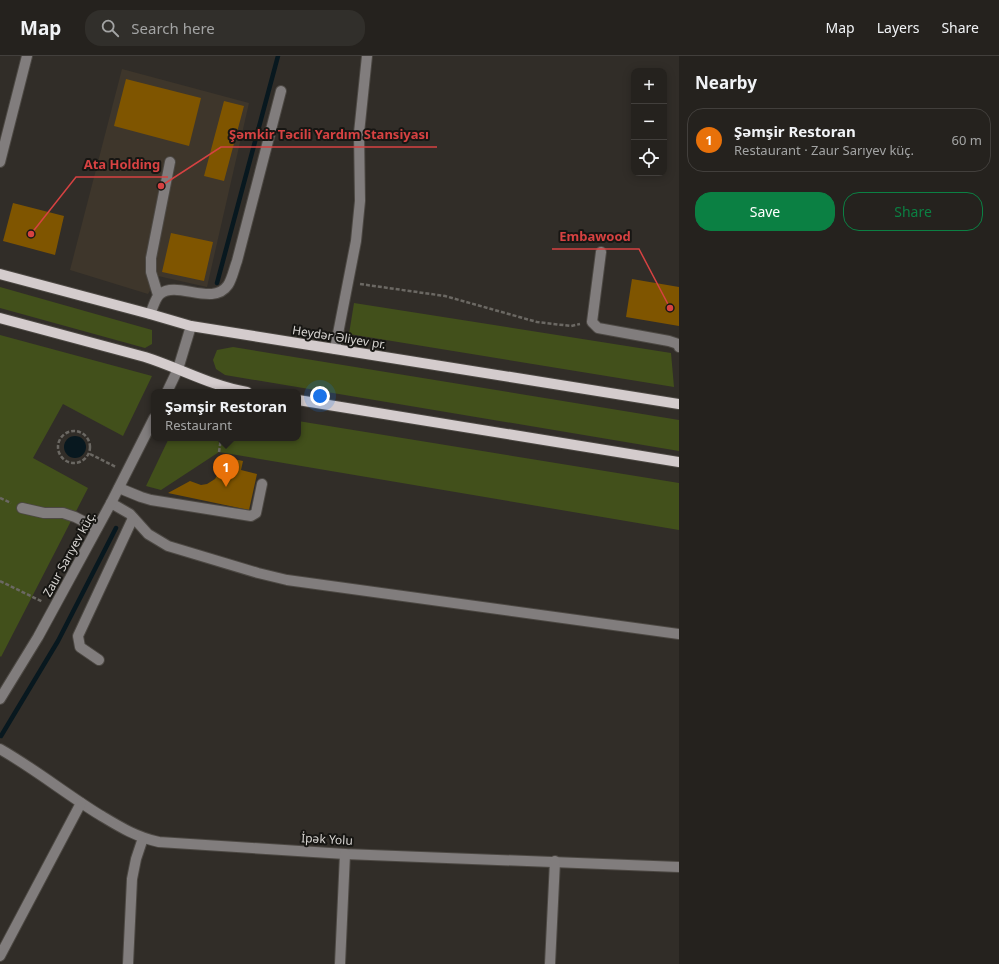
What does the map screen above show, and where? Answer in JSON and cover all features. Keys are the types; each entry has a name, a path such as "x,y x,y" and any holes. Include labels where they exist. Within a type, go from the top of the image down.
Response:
{"main road":[{"name":"Heydər Əliyev pr.","path":"0,274 191,326 679,404"},
{"path":"0,318 145,357 232,389"},
{"path":"301,400 679,462"}],"street":[{"path":"0,162 27,56"},
{"path":"335,349 356,241 360,201 359,134 367,56"},
{"path":"150,314 158,295 167,290 213,294 221,292 228,285 236,262 281,91"},
{"path":"158,295 151,272 151,258 170,162"},
{"path":"601,252 592,322 598,328 669,341 678,344 679,347"},
{"path":"168,389 178,369 191,326"},
{"name":"Zaur Sarıyev küç.","path":"0,699 55,608 120,488 151,424"},
{"path":"120,488 151,500 251,516 256,514 262,484"},
{"path":"111,503 130,514 148,534 168,546 258,573 679,634"},
{"path":"22,508 44,513 63,513 98,528"},
{"path":"99,660 80,647 78,636 134,518"},
{"name":"İpək Yolu","path":"2,754 123,829 143,838 158,842 345,854 679,867"},
{"path":"0,956 81,803"},
{"path":"128,964 132,879 136,859 143,838"},
{"path":"340,964 345,854"},
{"path":"550,964 555,861"}],"path":[{"path":"348,283 445,296 537,322 571,326 592,322"},
{"path":"67,432 82,432 89,439 91,444 90,454 79,463 74,464 65,461 61,457 58,448 60,439 67,432"},
{"path":"219,452 221,441"},
{"path":"90,454 127,472"},
{"path":"0,581 55,608"}],"shaded area":[{"path":"122,69 249,103 207,287 158,276 148,294 70,270"},
{"path":"75,436 83,439 86,447 83,455 75,458 67,455 64,447 67,439"}],"green space":[{"path":"0,287 152,330 152,344 145,348 0,308"},
{"path":"354,303 671,353 674,387 349,334"},
{"path":"0,335 152,376 123,436 63,404 33,458 88,488 1,657 0,656"},
{"path":"233,347 679,420 679,451 225,375 216,369 213,360 217,350"},
{"path":"301,421 679,483 679,530 219,452 161,490 146,486 168,441 301,441"}],"building":[{"path":"126,79 201,98 189,146 114,126"},
{"path":"224,101 244,106 224,181 204,176"},
{"path":"13,203 64,216 55,255 3,241"},
{"path":"171,233 213,242 204,281 162,272"},
{"path":"632,279 679,287 679,326 626,317"},
{"path":"233,459 243,461 241,470 257,474 249,510 168,493 190,481 201,485 207,484 215,479 224,463"}],"waterway":[{"path":"217,283 278,56"},
{"path":"1,736 58,641 116,528"}],"place":[{"name":"Şəmkir Təcili Yardım Stansiyası","path":"161,186"},
{"name":"Ata Holding","path":"31,234"},
{"name":"Embawood","path":"670,308"},
{"name":"Şəmşir Restoran","path":"226,487"}]}
